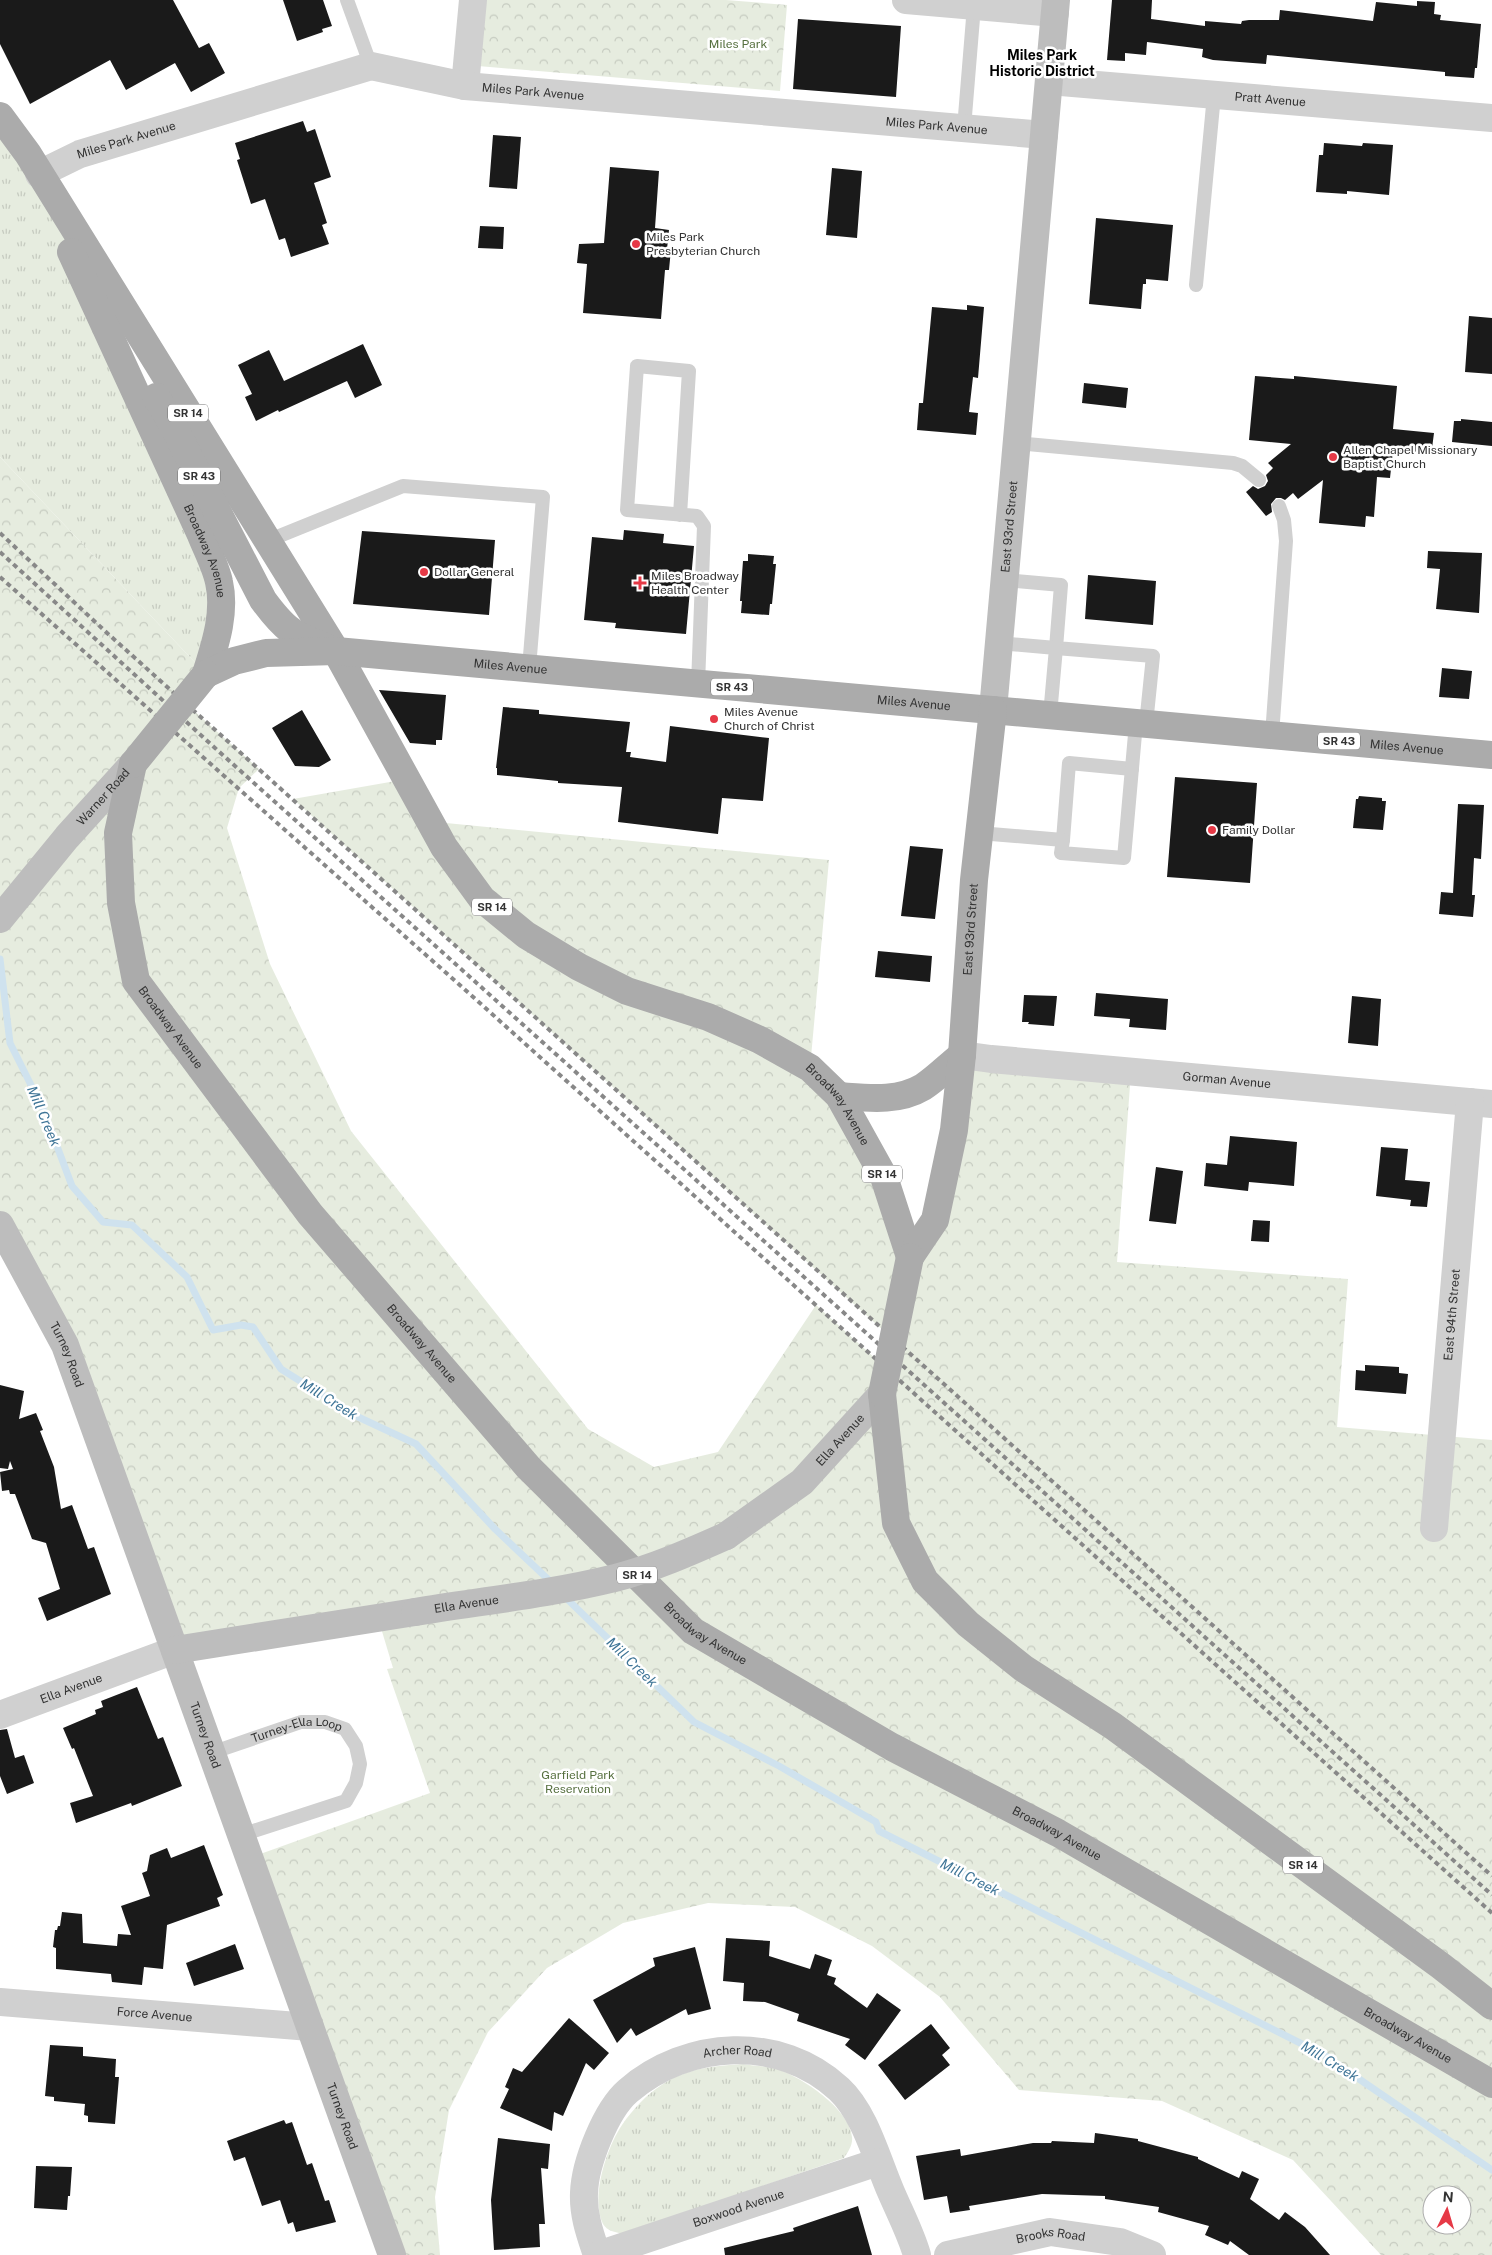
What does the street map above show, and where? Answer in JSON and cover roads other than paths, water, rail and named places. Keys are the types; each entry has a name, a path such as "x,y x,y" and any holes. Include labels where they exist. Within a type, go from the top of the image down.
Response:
{"main road":[{"name":"East 93rd Street","path":"910,1257 935,1220 954,1130 962,1055 974,880 993,710 1055,6"},
{"name":"Broadway Avenue","path":"0,116 28,154 336,651 444,847 482,899 526,935 579,968 627,990 708,1017 760,1040 810,1068 840,1096 884,1177 910,1257 882,1394 896,1523 924,1581 968,1624 1023,1668 1113,1726 1441,1966 1492,2006"},
{"name":"Broadway Avenue","path":"39,174 82,277 201,535 219,582 221,602 217,636 206,674"},
{"name":"SR 43","path":"82,277 168,416 264,600 280,623 298,637 336,651"},
{"name":"Miles Avenue","path":"336,651 1492,755"},
{"path":"206,674 234,661 266,653 336,651"},
{"name":"Warner Road","path":"0,919 67,837 134,764 206,674"},
{"name":"Broadway Avenue","path":"134,764 118,833 121,903 136,981 323,1229 528,1467 693,1631 892,1747 1058,1833 1492,2084"},
{"path":"840,1096 881,1099 905,1095 923,1087 962,1055"},
{"name":"Turney Road","path":"0,1225 65,1345 392,2255"},
{"name":"Ella Avenue","path":"175,1650 578,1586 617,1578 675,1559 726,1536 802,1482 882,1394"}],"street":[{"path":"465,86 473,0"},
{"path":"906,0 937,1 974,6 1055,6"},
{"name":"Miles Park Avenue","path":"39,174 80,154 371,66 465,86 1044,135"},
{"name":"Pratt Avenue","path":"1049,81 1492,118"},
{"name":"Gorman Avenue","path":"962,1055 1010,1061 1481,1103"},
{"name":"East 94th Street","path":"1434,1528 1481,1103"},
{"name":"Ella Avenue","path":"0,1715 175,1650"},
{"name":"Force Avenue","path":"0,2002 310,2027"},
{"name":"Archer Road","path":"597,2255 585,2220 584,2192 590,2156 604,2125 626,2092 654,2071 681,2059 713,2051 747,2050 781,2055 811,2067 840,2089 862,2121 917,2255"},
{"name":"Boxwood Avenue","path":"597,2255 878,2162"},
{"name":"Brooks Road","path":"948,2255 1050,2232 1120,2242 1152,2255"}],"lane":[{"path":"347,0 371,66"},
{"path":"964,128 974,6"},
{"path":"1196,285 1214,95"},
{"path":"680,515 688,370 637,366 627,510 680,515 697,516 704,526 698,684"},
{"path":"1016,443 1232,463 1242,466 1260,480"},
{"path":"267,541 404,486 543,497 529,668"},
{"path":"1272,735 1286,541 1284,520 1279,506"},
{"path":"1004,580 1061,585 1050,715"},
{"path":"999,643 1153,656 1132,769 1124,858 1061,853 1069,763 1132,769"},
{"path":"979,833 1063,840"},
{"name":"Turney-Ella Loop","path":"212,1753 301,1722 325,1722 345,1729 356,1746 360,1764 356,1783 346,1801 241,1835"}],"waterway":[{"name":"Mill Creek","path":"0,959 10,1043 43,1109 72,1186 103,1222 132,1225 187,1277 213,1330 241,1325 253,1327 281,1369 356,1416 416,1444 495,1529 552,1583"},
{"name":"Mill Creek","path":"564,1596 694,1722 779,1766 876,1822 879,1831 1324,2055 1492,2170"}],"railway":[{"path":"0,533 106,632 1492,1876"},
{"path":"0,552 215,748 1492,1895"},
{"path":"0,577 462,987 1492,1913"}],"place":[{"name":"Miles Park Presbyterian Church","path":"636,244"},
{"name":"Allen Chapel Missionary Baptist Church","path":"1333,457"},
{"name":"Dollar General","path":"424,572"},
{"name":"Miles Broadway Health Center","path":"640,583"},
{"name":"Miles Avenue Church of Christ","path":"714,719"},
{"name":"Family Dollar","path":"1212,830"}],"district":[{"name":"Miles Park Historic District","path":"1042,64"}],"park label":[{"name":"Miles Park","path":"738,44"},
{"name":"Garfield Park Reservation","path":"578,1782"}]}
